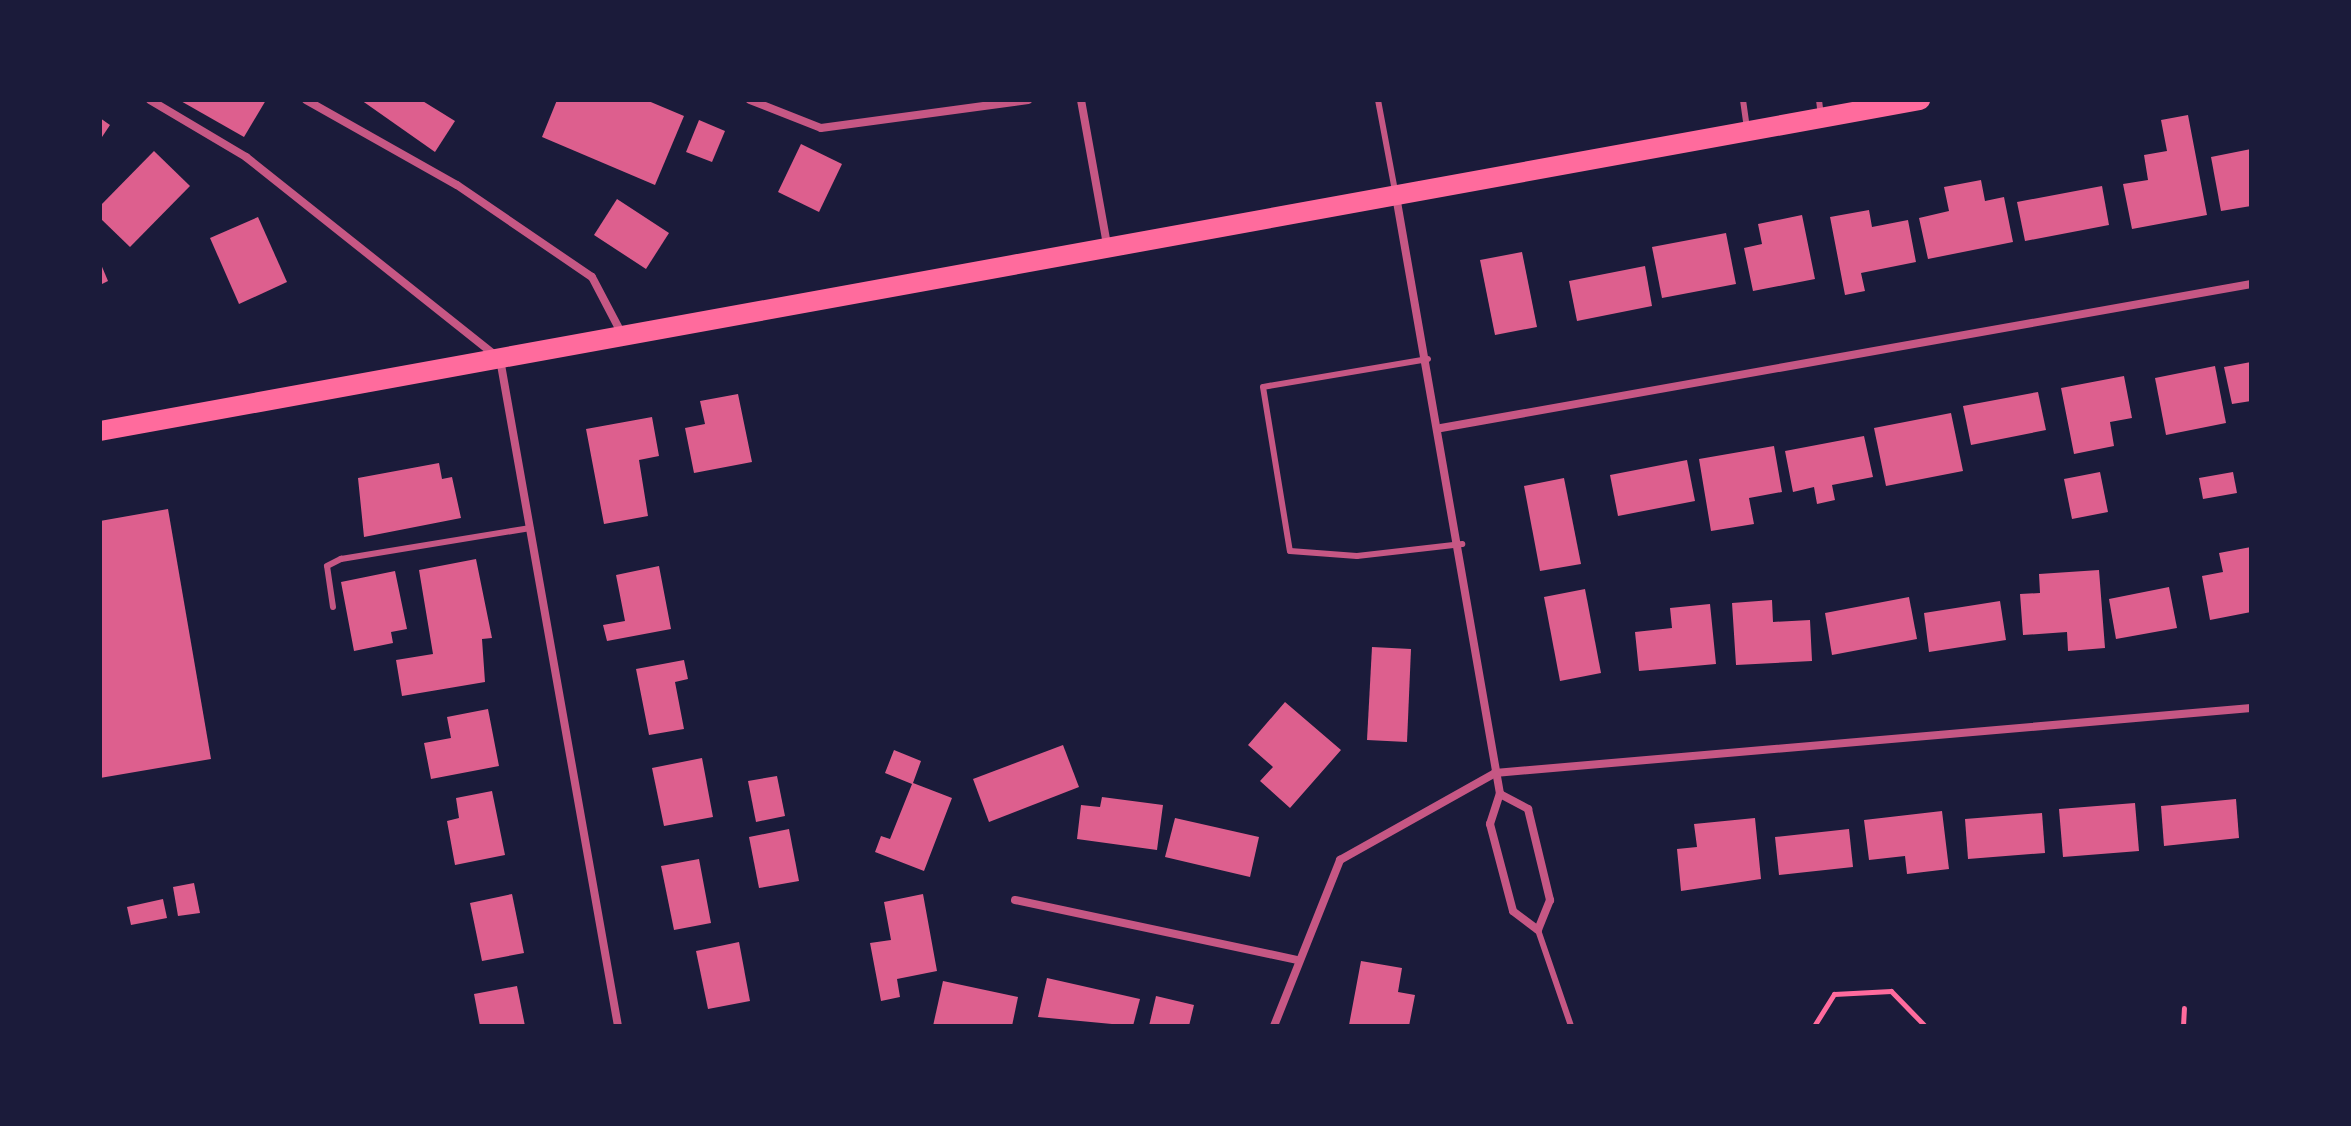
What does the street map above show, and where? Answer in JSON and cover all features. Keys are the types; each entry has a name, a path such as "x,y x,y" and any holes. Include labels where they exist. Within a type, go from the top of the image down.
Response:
{"main road":[{"path":"100,431 1107,244 1748,132 1820,109 1920,100"}],"street":[{"path":"150,100 246,157 500,359 618,1026"},
{"path":"306,100 457,185 592,277 623,336"},
{"path":"750,100 821,128 1028,100"},
{"path":"1081,100 1107,244"},
{"path":"1396,193 1462,544 1500,794 1490,824 1513,911 1538,930 1550,900 1528,809 1500,794"},
{"path":"1441,428 2251,284"},
{"path":"1274,1026 1297,960 1340,860 1495,773 2251,708"},
{"path":"1015,900 1297,960"}],"lane":[{"path":"1378,100 1396,193"},
{"path":"1743,100 1748,132"},
{"path":"1428,359 1263,387 1290,551 1357,556 1462,544"},
{"path":"333,607 327,566 341,559 530,528"},
{"path":"1538,930 1571,1026"}],"path":[{"path":"1814,1026 1834,994 1891,991 1925,1026"},
{"path":"2183,1026 2184,1008"}],"building":[{"path":"179,100 266,100 244,137"},
{"path":"361,100 421,100 455,121 435,152"},
{"path":"557,100 646,100 684,116 655,185 542,137"},
{"path":"2188,115 2207,215 2132,229 2123,184 2148,180 2144,155 2167,151 2161,120"},
{"path":"100,118 110,125 100,140"},
{"path":"699,120 725,131 712,162 686,152"},
{"path":"801,144 842,164 819,212 778,192"},
{"path":"2251,149 2251,206 2221,211 2211,157"},
{"path":"154,151 190,186 130,247 100,218 100,206"},
{"path":"1981,180 1985,201 2004,197 2013,242 1928,259 1919,218 1949,211 1944,187"},
{"path":"2102,186 2109,225 2025,241 2017,202"},
{"path":"617,199 669,233 646,269 594,235"},
{"path":"1869,210 1872,227 1908,220 1916,262 1861,273 1865,291 1845,295 1830,217"},
{"path":"1802,215 1815,279 1753,291 1744,248 1762,244 1758,224"},
{"path":"258,217 287,282 239,304 210,238"},
{"path":"1726,233 1736,284 1662,298 1652,247"},
{"path":"1522,252 1537,327 1495,335 1480,260"},
{"path":"100,262 108,281 100,285"},
{"path":"1645,266 1652,306 1577,321 1569,281"},
{"path":"2251,362 2251,401 2232,404 2224,367"},
{"path":"2215,366 2226,423 2166,435 2155,378"},
{"path":"2124,376 2132,418 2110,422 2114,446 2074,454 2061,388"},
{"path":"2038,392 2046,430 1971,445 1963,406"},
{"path":"738,394 752,462 694,473 685,428 705,424 700,401"},
{"path":"1951,413 1963,471 1886,486 1874,428"},
{"path":"652,417 659,456 639,460 648,516 604,524 586,429"},
{"path":"1864,436 1873,477 1832,485 1835,500 1817,504 1814,487 1793,492 1785,451"},
{"path":"1774,446 1782,492 1749,498 1754,524 1711,531 1699,459"},
{"path":"1687,460 1695,501 1618,516 1610,475"},
{"path":"439,463 442,479 452,477 461,518 364,537 358,478"},
{"path":"2100,472 2108,512 2072,519 2064,479"},
{"path":"2233,472 2237,493 2203,499 2199,478"},
{"path":"1564,478 1581,564 1540,571 1524,486"},
{"path":"168,509 211,759 100,778 100,521"},
{"path":"2251,547 2251,612 2210,620 2202,576 2223,572 2219,553"},
{"path":"476,559 492,638 482,639 485,682 402,696 396,660 433,654 419,570"},
{"path":"659,566 671,629 607,641 603,625 625,621 616,575"},
{"path":"2099,570 2105,648 2068,651 2067,632 2023,635 2020,594 2040,593 2039,574"},
{"path":"395,571 407,629 391,632 393,643 354,651 341,582"},
{"path":"2169,587 2177,628 2116,639 2109,599"},
{"path":"1585,589 1601,673 1560,681 1544,597"},
{"path":"1909,597 1917,639 1832,655 1825,613"},
{"path":"1772,600 1773,622 1810,620 1812,661 1736,665 1732,603"},
{"path":"2000,601 2006,640 1929,652 1924,613"},
{"path":"1710,604 1716,664 1639,671 1635,632 1672,628 1670,608"},
{"path":"1372,647 1411,649 1407,742 1367,740"},
{"path":"684,660 688,679 675,682 684,729 649,735 636,669"},
{"path":"1285,702 1341,750 1290,808 1260,781 1273,767 1248,745"},
{"path":"488,709 499,766 431,779 424,743 451,738 447,717"},
{"path":"1063,745 1079,787 989,822 973,779"},
{"path":"894,750 921,761 913,783 952,798 924,871 875,852 881,836 890,839 912,784 885,773"},
{"path":"702,758 713,817 664,826 652,768"},
{"path":"777,776 785,816 756,822 748,781"},
{"path":"492,791 505,855 455,865 447,821 459,818 456,798"},
{"path":"1102,797 1163,805 1157,850 1077,839 1081,805 1100,807"},
{"path":"2236,799 2239,838 2164,846 2161,806"},
{"path":"2135,803 2139,851 2063,857 2059,809"},
{"path":"1942,811 1949,869 1907,874 1905,856 1869,860 1864,820"},
{"path":"2042,813 2045,853 1968,859 1965,819"},
{"path":"1175,818 1259,837 1250,877 1165,857"},
{"path":"1755,818 1761,879 1681,891 1677,849 1697,847 1694,824"},
{"path":"789,829 799,881 759,888 749,837"},
{"path":"1849,829 1853,867 1779,875 1775,837"},
{"path":"699,859 711,923 674,930 661,866"},
{"path":"194,883 200,913 178,916 173,887"},
{"path":"512,894 524,953 482,961 470,903"},
{"path":"923,894 937,971 897,979 900,997 881,1001 870,943 891,940 884,902"},
{"path":"163,899 167,918 131,925 127,907"},
{"path":"739,942 750,1001 708,1009 696,951"},
{"path":"1361,961 1402,968 1398,992 1415,995 1409,1026 1349,1025"},
{"path":"1047,978 1140,999 1133,1026 1038,1017"},
{"path":"943,981 1018,997 1012,1026 933,1026"},
{"path":"517,986 525,1026 480,1026 474,994"},
{"path":"1156,996 1194,1005 1189,1026 1149,1026"}]}
